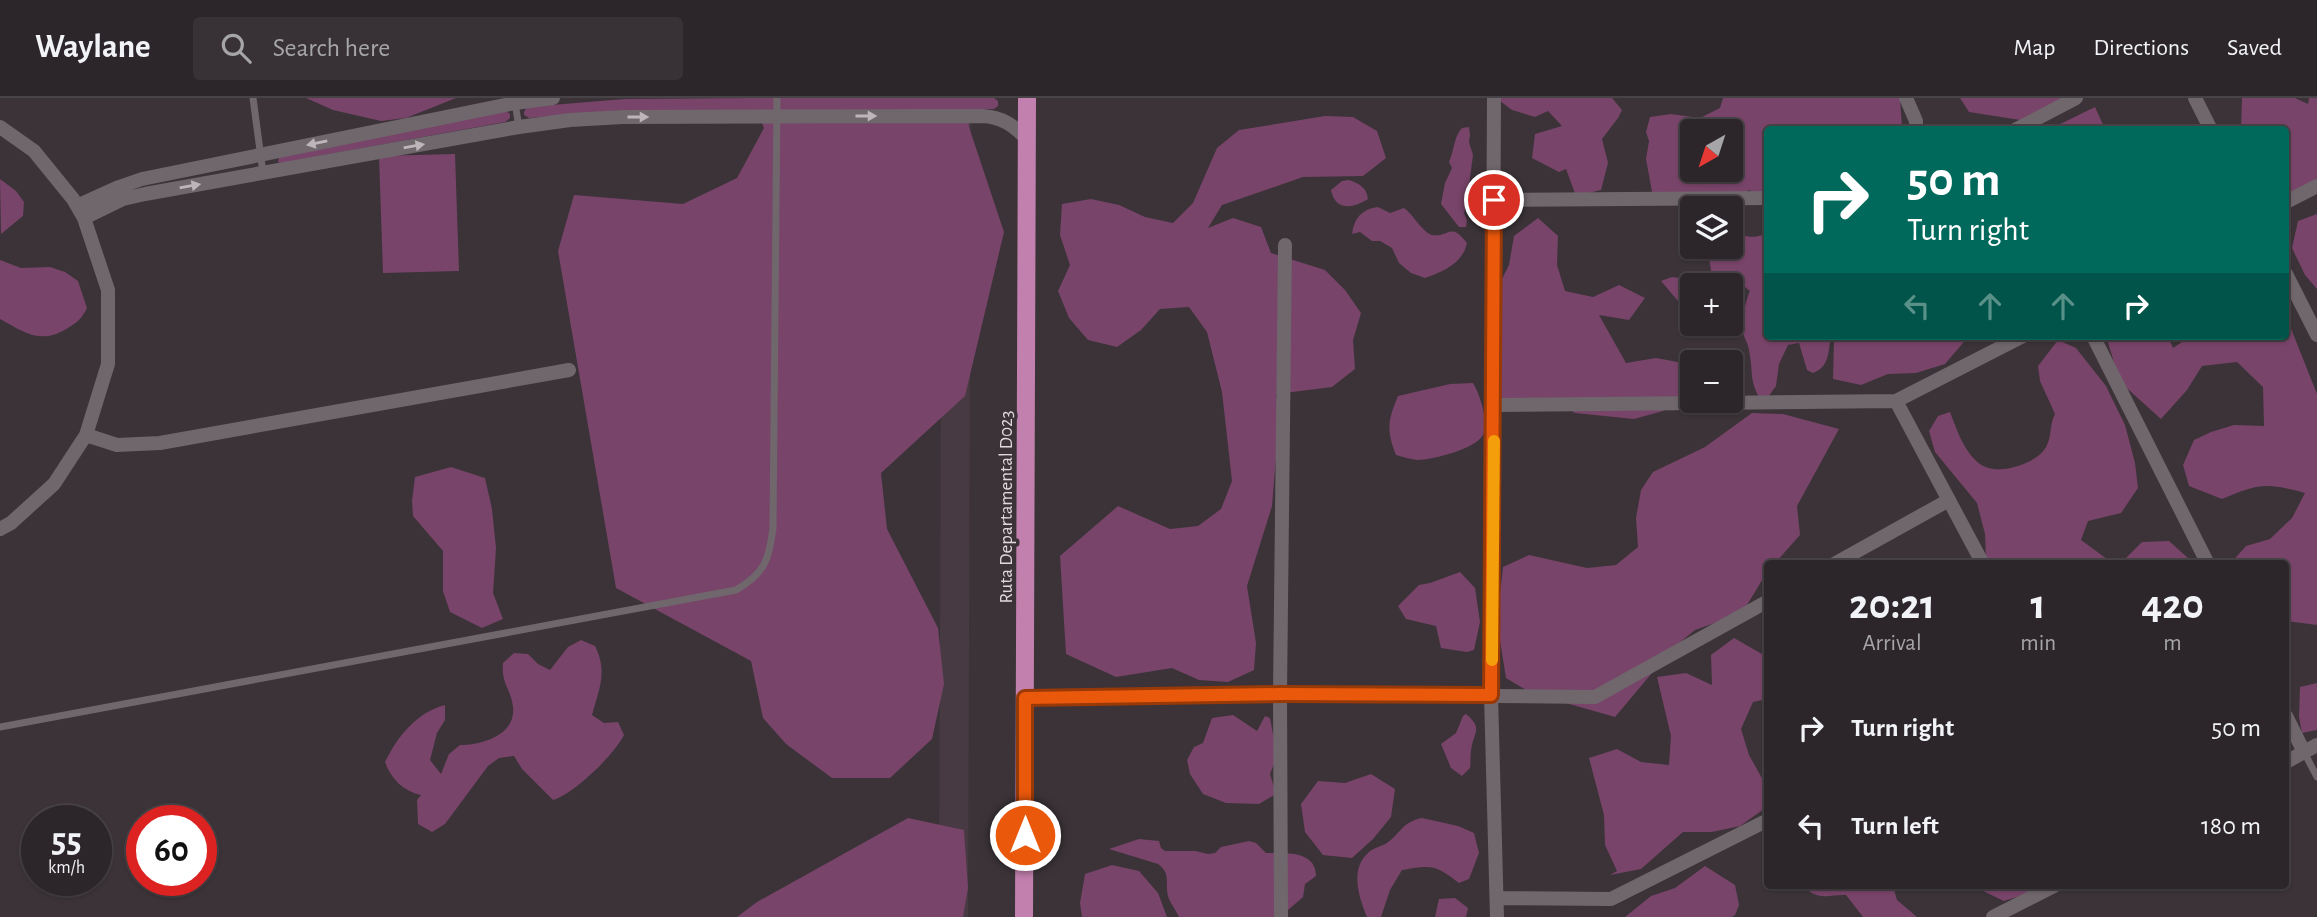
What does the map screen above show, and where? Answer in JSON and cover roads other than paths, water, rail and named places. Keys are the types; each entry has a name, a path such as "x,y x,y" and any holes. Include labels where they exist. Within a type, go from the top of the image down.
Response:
{"main road":[{"name":"Ruta Departamental D023","path":"1024,917 1027,98"}],"street":[{"path":"81,212 119,187 142,180 515,103 552,98"},
{"path":"1494,98 1491,695 1497,917"},
{"path":"1906,98 1916,126"},
{"path":"2023,126 2076,98"},
{"path":"2195,98 2209,126"},
{"path":"81,212 145,194 570,120 623,117 992,117 1014,126 1027,139"},
{"path":"0,127 34,152 81,212 108,290 108,364 86,435 54,484 11,523 0,529"},
{"path":"2289,200 2317,186"},
{"path":"1494,200 1764,198"},
{"path":"1281,917 1280,694 1285,246"},
{"path":"2289,280 2317,335"},
{"path":"1494,405 1896,401 2015,340"},
{"path":"2095,340 2206,560"},
{"path":"86,435 117,445 160,443 569,370"},
{"path":"1896,401 1981,560"},
{"path":"1841,560 1949,500"},
{"path":"1025,698 1280,694 1595,697 1764,603"},
{"path":"2289,720 2310,749 2289,760"},
{"path":"1497,898 1611,898 1764,822"},
{"path":"1993,917 2048,889"}],"lane":[{"path":"253,98 263,173"},
{"path":"0,727 736,590 748,582 765,565 774,528 777,98"},
{"path":"515,103 519,127"},
{"path":"2310,749 2317,777"}]}
